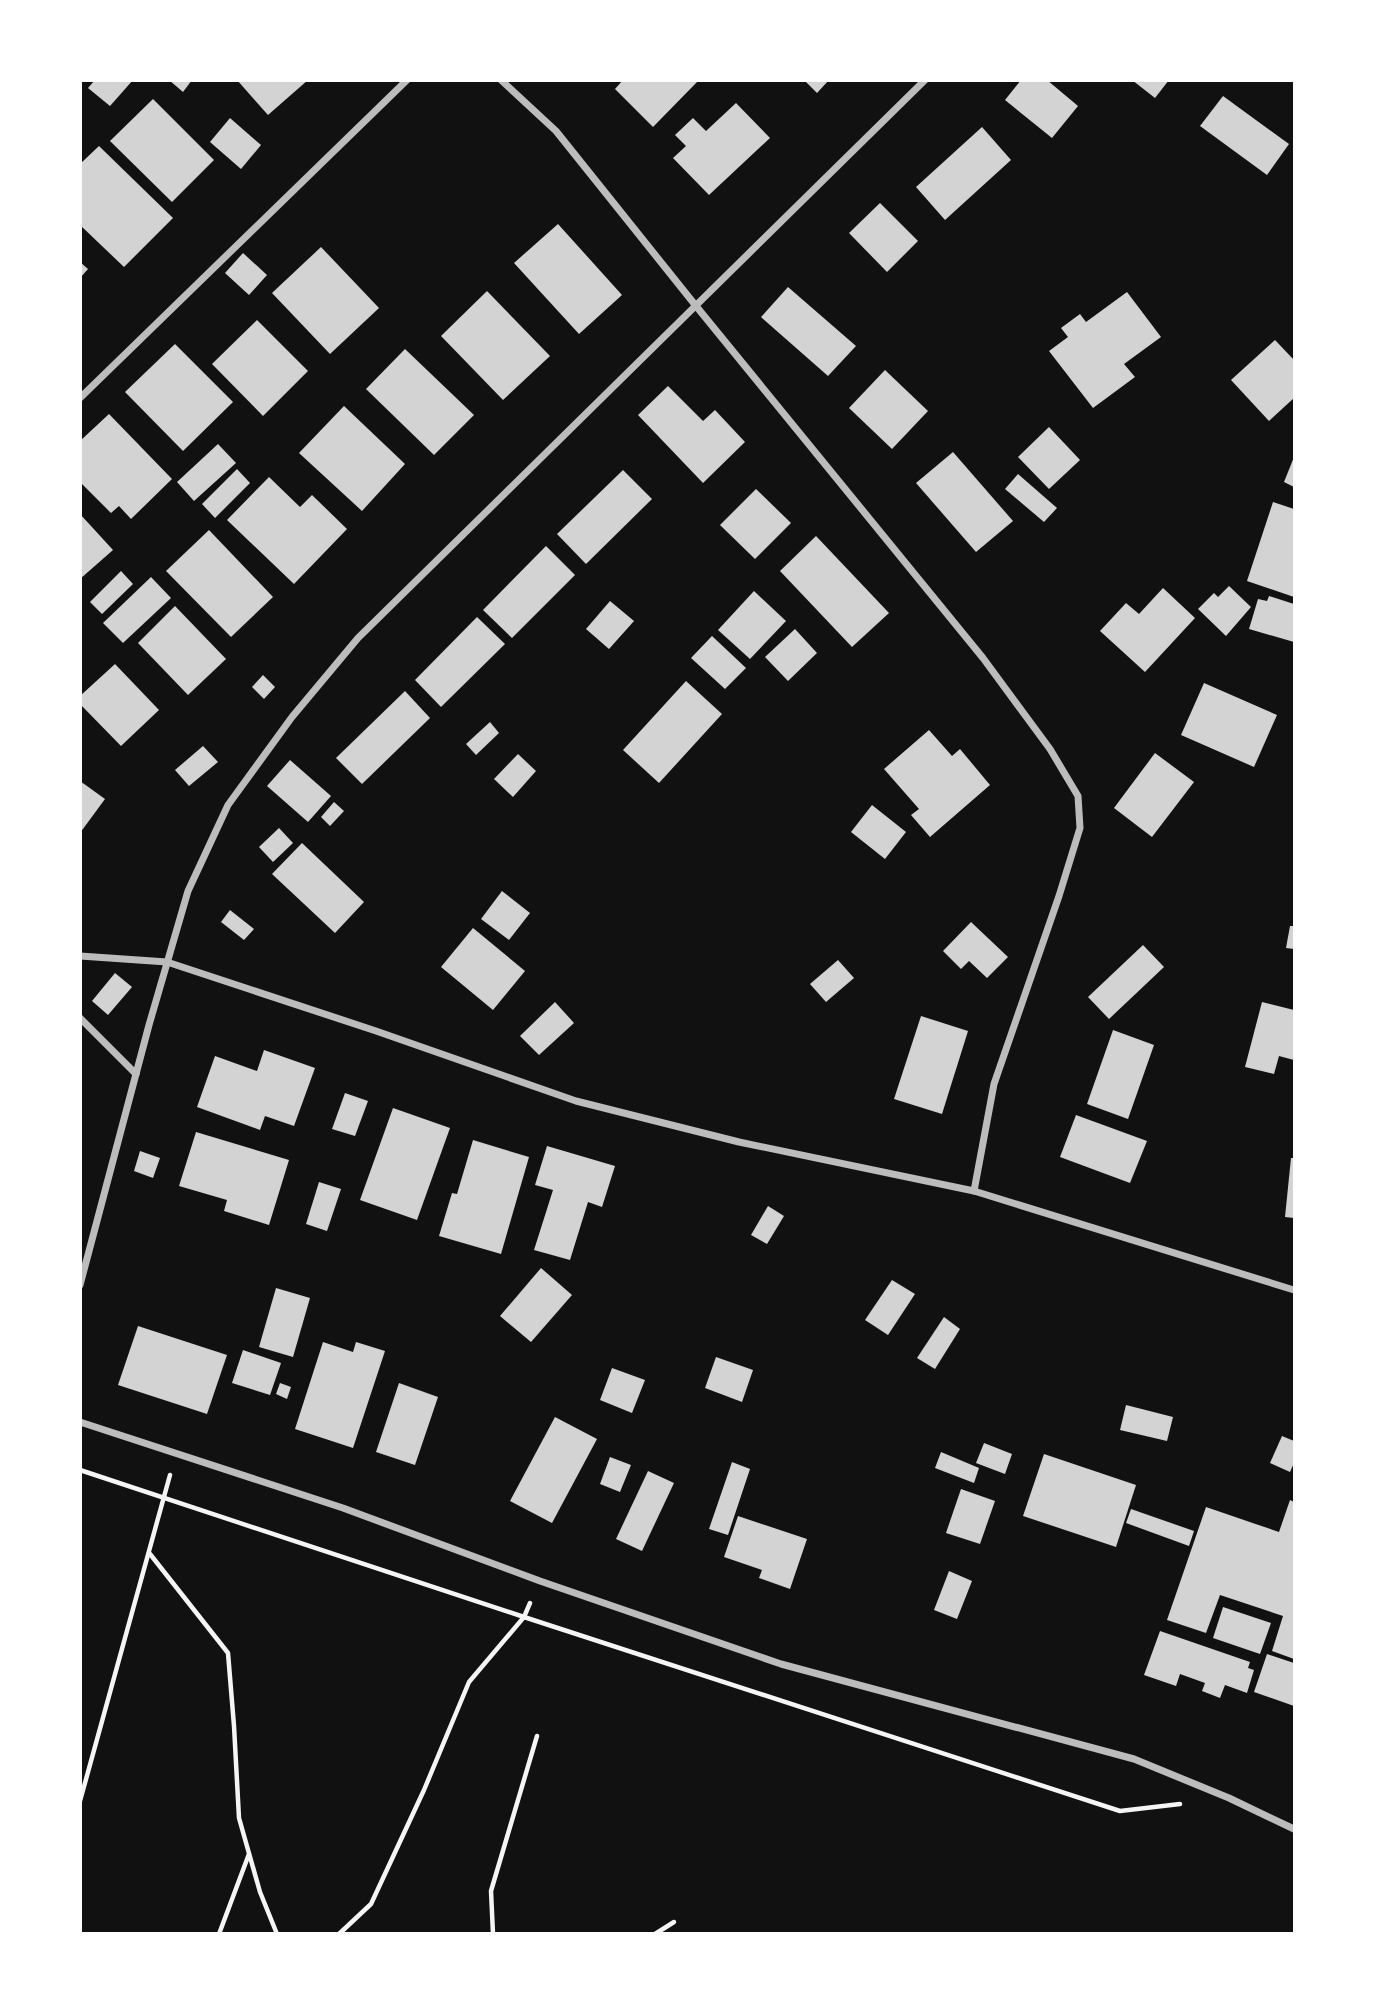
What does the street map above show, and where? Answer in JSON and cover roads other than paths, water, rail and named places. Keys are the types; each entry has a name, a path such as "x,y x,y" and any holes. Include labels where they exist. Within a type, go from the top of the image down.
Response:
{"street":[{"path":"80,398 407,80"},
{"path":"501,80 556,131 983,658 1050,749 1078,796 1080,828 994,1084 974,1191"},
{"path":"80,1285 188,891 228,805 292,717 358,638 926,80"},
{"path":"80,957 167,962 576,1101 739,1142 974,1191 1294,1290"},
{"path":"80,1018 136,1074"},
{"path":"80,1422 343,1508 540,1581 781,1664 1134,1759 1229,1798 1294,1829"}]}
